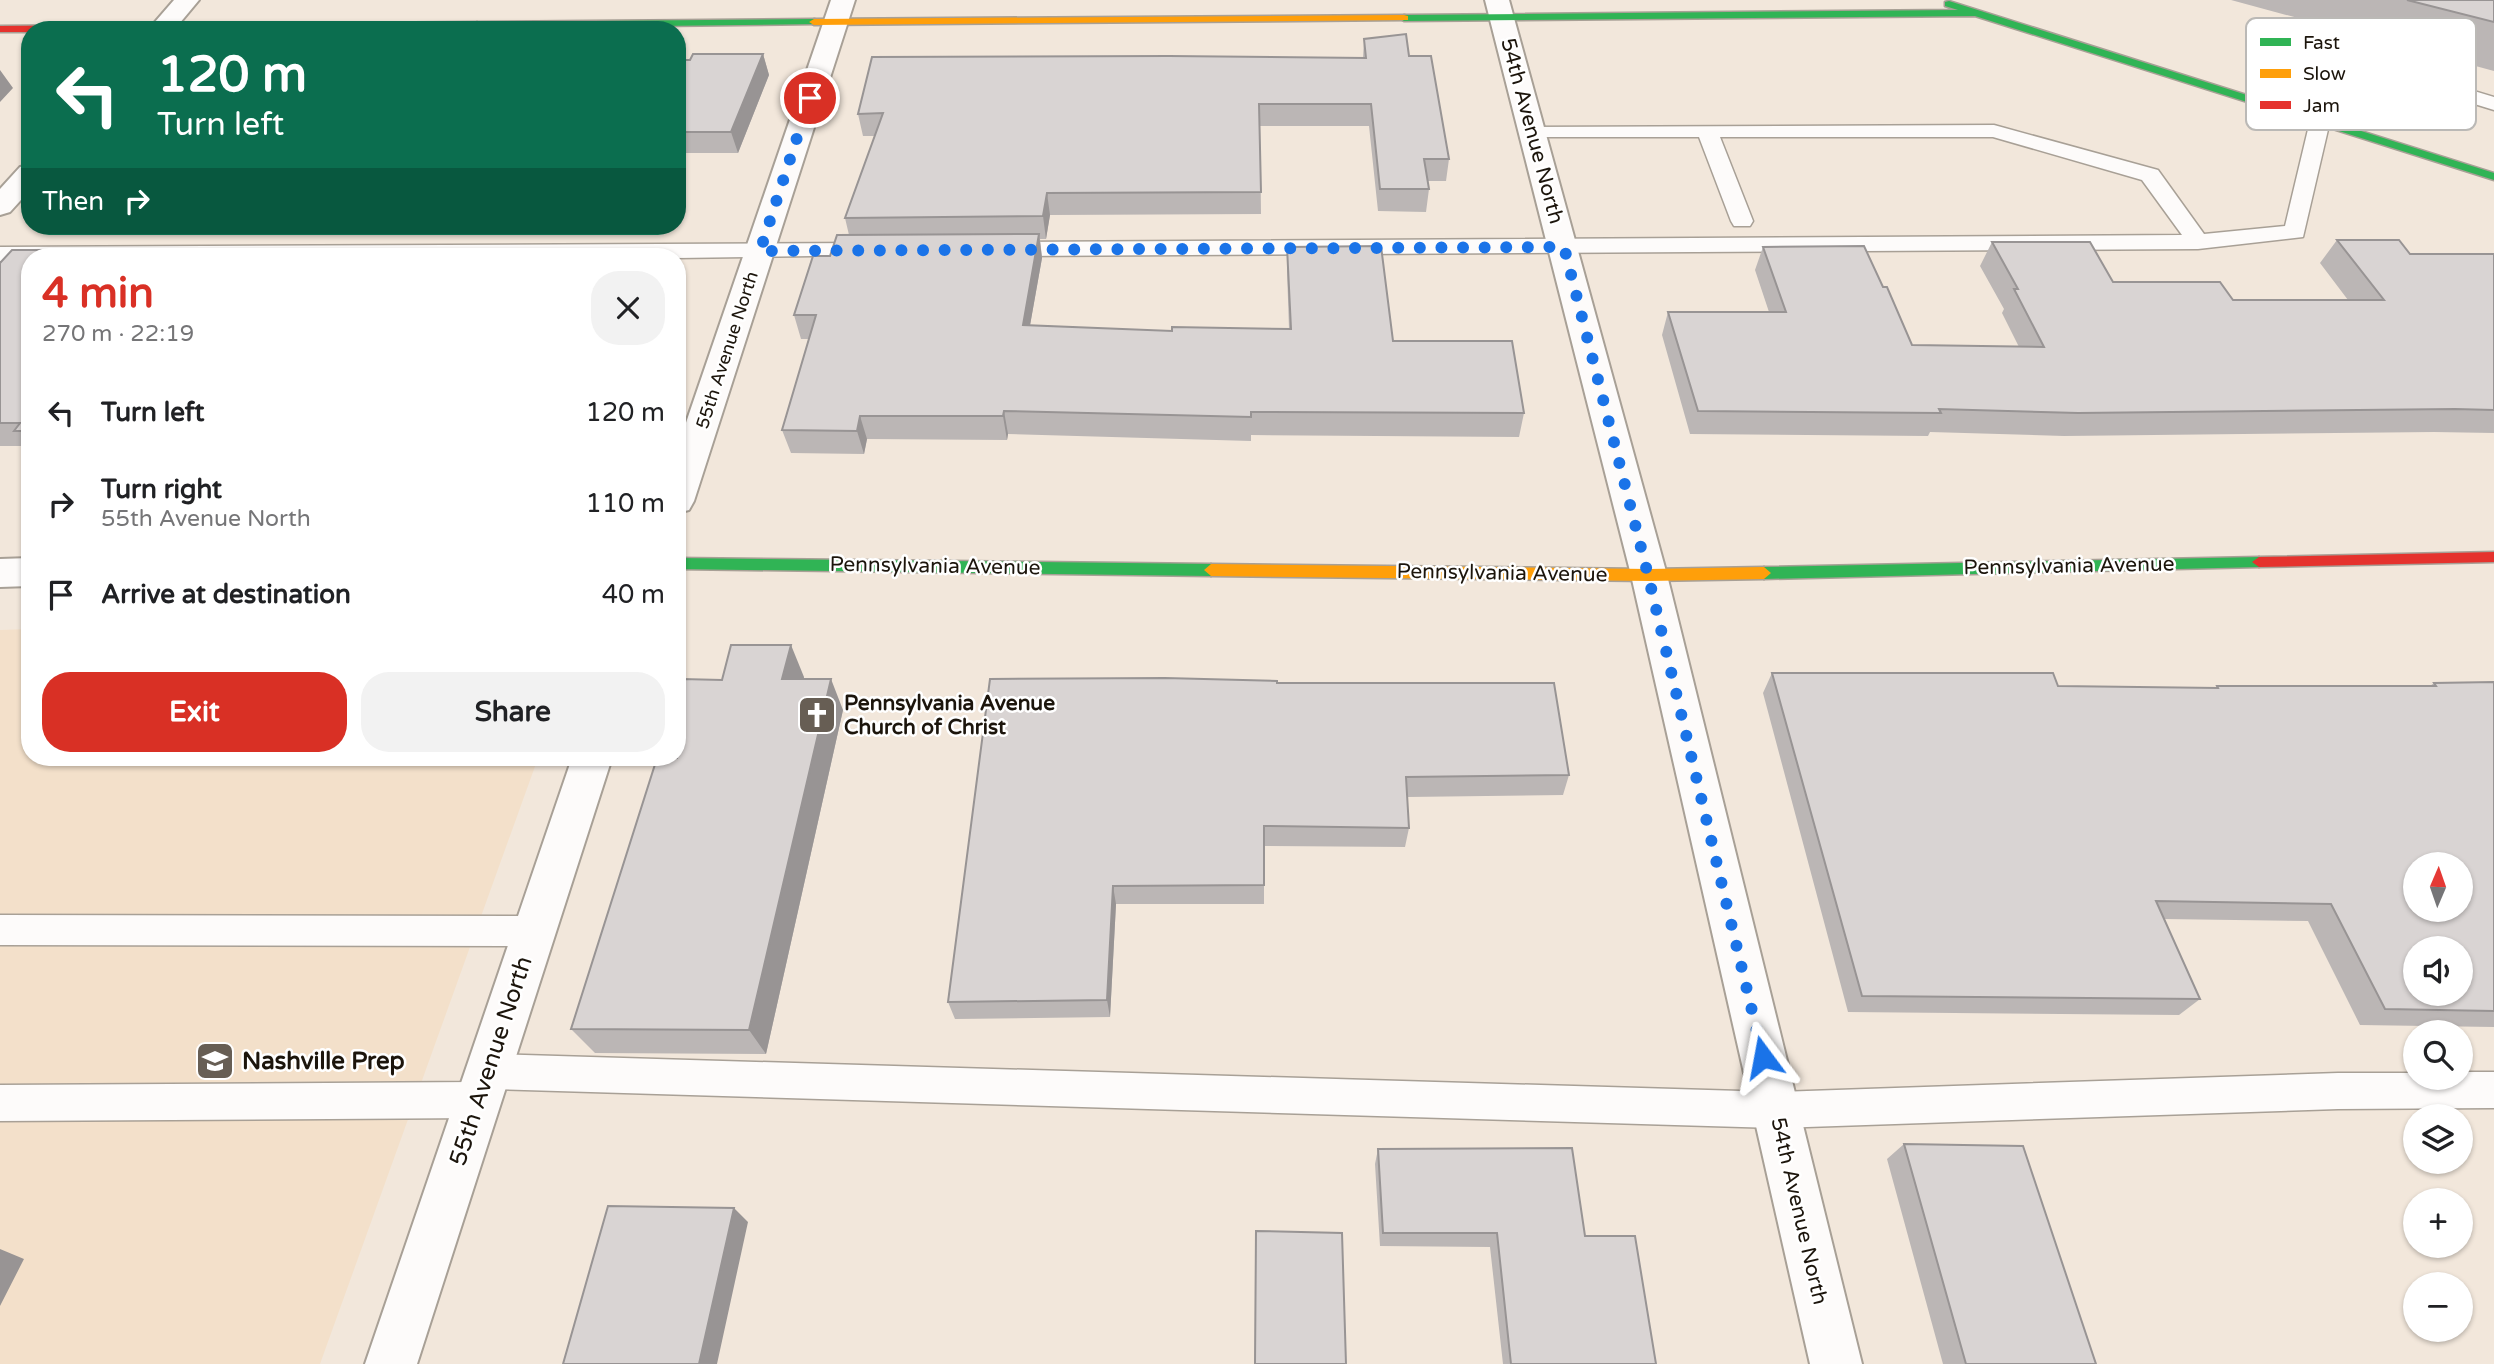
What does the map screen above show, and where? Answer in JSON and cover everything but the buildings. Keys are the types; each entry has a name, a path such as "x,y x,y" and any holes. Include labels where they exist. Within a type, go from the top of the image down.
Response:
{"street":[{"path":"168,21 187,0"},
{"path":"1936,0 2246,98"},
{"path":"440,21 839,11 1498,7 1974,13"},
{"name":"54th Avenue North","path":"1498,7 1564,247 1648,575 1836,1364"},
{"name":"55th Avenue North","path":"686,473 839,11"},
{"path":"0,29 21,29"},
{"path":"2348,130 2494,177"},
{"path":"0,206 21,183"},
{"name":"Pennsylvania Avenue","path":"686,563 1648,575 2494,557"},
{"path":"0,573 21,572"},
{"name":"55th Avenue North","path":"391,1364 589,766"}],"lane":[{"path":"2476,98 2494,104"},
{"path":"982,250 2198,242 2295,232 2318,130"},
{"path":"1707,131 1742,221"},
{"path":"1532,133 1994,131 2150,175 2198,242"},
{"path":"686,251 898,250"},
{"path":"0,254 21,254"},
{"path":"0,930 534,931"},
{"path":"0,1104 483,1086 1775,1110 2325,1092 2494,1090"}],"shaded area":[{"name":"Nashville Prep","path":"21,629 21,766 535,766 320,1364 0,1364 0,630"}],"traffic: fast":[{"path":"1949,4 2246,98"},
{"path":"1404,18 1974,13"},
{"path":"686,23 814,22"},
{"path":"2346,130 2494,177"},
{"path":"1764,573 2259,562"},
{"path":"686,563 1211,570"}],"traffic: slow":[{"path":"814,22 1404,18"},
{"path":"1211,570 1649,575 1764,573"}],"traffic: jam":[{"path":"0,29 21,29"},
{"path":"2259,562 2494,557"}],"place":[{"name":"Pennsylvania Avenue Church of Christ","path":"817,715"},
{"name":"Nashville Prep","path":"215,1061"}],"route":[{"path":"810,98 760,251 1564,247 1648,575 1763,1057"}]}
